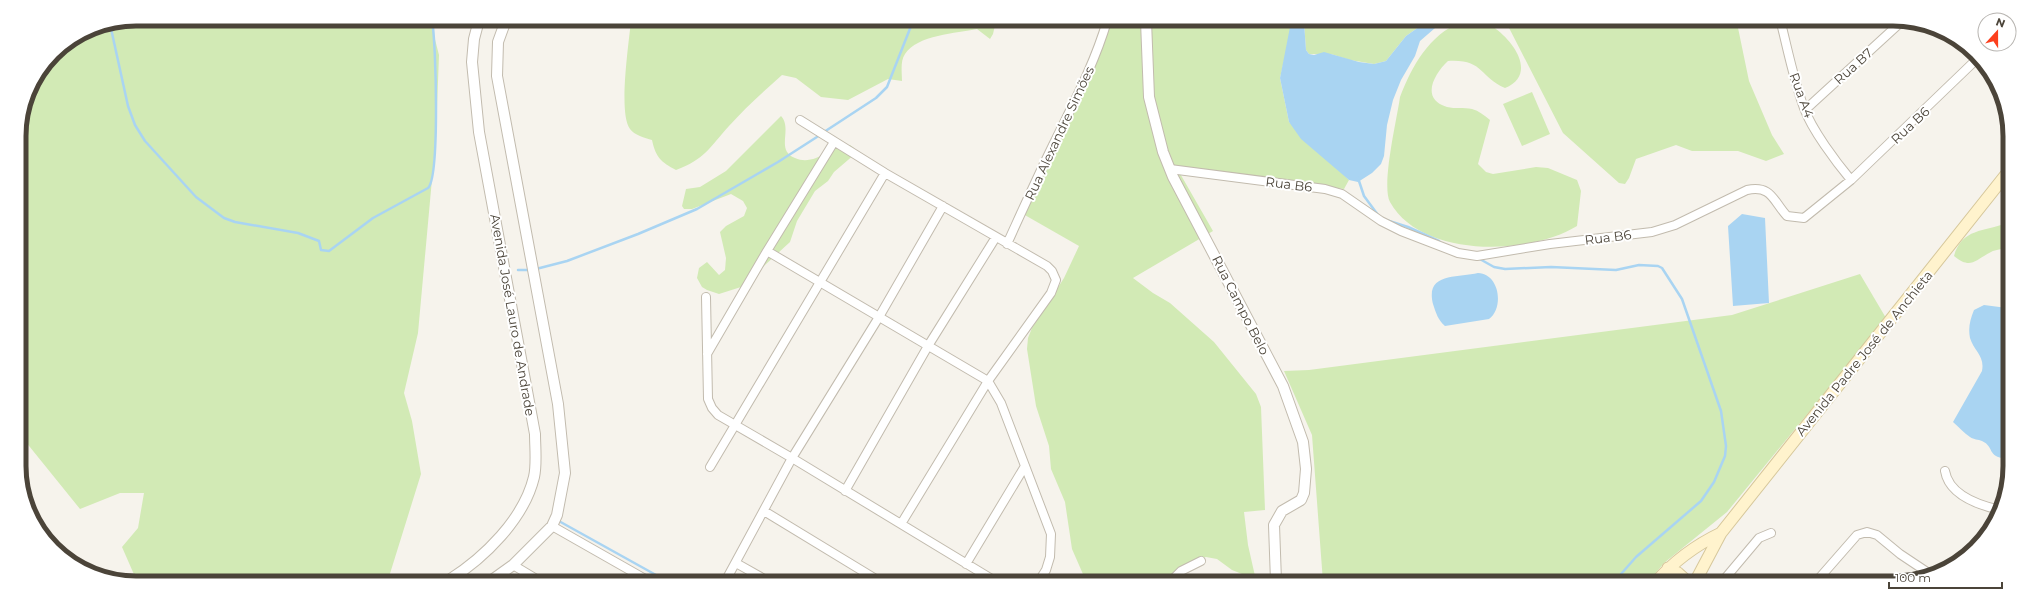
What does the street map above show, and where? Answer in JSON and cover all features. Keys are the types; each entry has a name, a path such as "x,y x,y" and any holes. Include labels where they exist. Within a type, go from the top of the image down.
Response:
{"main road":[{"name":"Avenida Padre José de Anchieta","path":"1698,576 1721,533 2003,178"},
{"name":"Avenida Padre José de Anchieta","path":"1661,576 1668,568 1698,544 1721,533"},
{"path":"1668,568 1681,576"}],"street":[{"name":"Avenida José Lauro de Andrade","path":"455,576 477,561 506,529 519,512 534,476 535,434 479,132 472,62 474,39 477,26"},
{"name":"Avenida José Lauro de Andrade","path":"504,26 498,42 497,76 558,404 565,473 555,521"},
{"name":"Rua Alexandre Simões","path":"1007,244 1087,75 1100,45 1106,26"},
{"name":"Rua Campo Belo","path":"1146,26 1149,97 1163,152 1170,169 1283,386 1303,442 1306,469 1304,493 1301,500 1282,511 1274,525 1276,576"},
{"name":"Rua A4","path":"1782,26 1795,80 1805,110 1835,161 1851,180"},
{"name":"Rua B7","path":"1805,110 1896,26"},
{"name":"Rua B6","path":"1170,169 1325,189 1342,194 1381,221 1408,234 1458,253 1477,256 1550,244 1652,232 1675,225 1747,190 1757,188 1767,191 1787,216 1804,218 1851,180 1974,61"},
{"path":"800,120 825,137 1047,266 1052,271 1056,280 1051,293 988,382 901,524"},
{"path":"707,354 766,251 834,142"},
{"path":"710,467 885,172"},
{"path":"728,576 792,458 879,317 943,206"},
{"path":"845,491 928,346 996,237"},
{"path":"766,251 988,382 1001,403 1051,534 1050,557 1046,570 1042,576"},
{"path":"706,297 708,399 712,408 718,415 986,576"},
{"path":"966,564 1025,466"},
{"path":"1945,471 1949,482 1960,493 1982,505 1994,508"},
{"path":"764,512 871,576"},
{"path":"498,576 513,565 555,521 641,576"},
{"path":"1821,576 1857,535 1867,532 1877,535 1900,554 1925,571"},
{"path":"1727,576 1759,538 1771,533"},
{"path":"1176,576 1181,571 1201,561"},
{"path":"736,563 759,576"},
{"path":"513,565 531,576"}],"green space":[{"path":"432,26 439,55 436,135 418,333 404,393 412,421 421,474 389,576 135,576 122,547 138,528 144,493 120,493 80,509 26,442 26,129 34,94 53,63 63,53 87,37 122,27"},
{"path":"630,26 995,26 990,39 977,29 938,36 918,43 903,57 902,81 888,79 848,100 821,97 796,78 782,75 729,126 706,152 693,162 676,170 660,159 655,151 652,140 634,133 630,129 625,108 625,77"},
{"path":"1108,26 1291,26 1280,78 1289,122 1349,180 1344,189 1178,170 1213,231 1133,278 1153,293 1170,303 1214,342 1256,394 1261,407 1265,510 1244,512 1248,545 1255,576 1247,576 1232,570 1217,559 1206,557 1195,560 1174,576 1084,576 1072,549 1065,502 1051,469 1049,446 1036,406 1027,349 1028,338 1032,328 1064,278 1079,246 1023,214"},
{"path":"1304,26 1420,26 1406,36 1386,61 1374,64 1350,60 1331,54 1309,54 1306,50"},
{"path":"1454,26 1493,26 1503,35 1516,51 1520,59 1521,68 1519,75 1514,82 1505,88 1490,79 1475,66 1460,61 1448,61 1434,79 1432,92 1434,98 1439,103 1447,107 1469,108 1475,110 1490,120 1478,164 1486,172 1493,174 1536,167 1548,168 1577,180 1581,191 1577,226 1556,236 1531,243 1504,246 1477,246 1450,242 1425,234 1405,220 1390,202 1387,182 1388,167 1400,97 1410,74 1423,53 1431,43"},
{"path":"1508,26 1738,26 1749,81 1772,135 1784,154 1766,161 1738,151 1692,151 1676,145 1636,159 1629,178 1625,184 1619,183 1563,133"},
{"path":"1532,92 1550,134 1522,146 1503,104"},
{"path":"781,116 785,127 786,150 795,158 809,160 843,146 850,145 854,148 855,154 834,172 828,181 815,191 797,221 790,242 741,287 719,294 707,290 702,287 697,278 699,268 707,262 719,275 725,270 726,258 720,232 726,226 744,216 747,208 743,201 731,194 692,209 684,209 682,206 686,189 700,187 726,171"},
{"path":"2003,224 2003,249 1993,251 1969,263 1954,256 1962,240 1975,232"},
{"path":"1860,274 1886,318 1727,512 1664,563 1653,576 1323,576 1312,435 1284,371 1309,370 1732,315"}],"water":[{"path":"1290,26 1304,26 1306,50 1309,54 1314,55 1324,52 1359,62 1374,64 1386,61 1406,36 1420,26 1437,26 1420,41 1415,56 1401,80 1393,100 1387,125 1384,156 1381,164 1372,173 1358,182 1349,180 1301,139 1289,122 1280,78"},
{"path":"1742,214 1765,218 1769,303 1733,306 1728,226"},
{"path":"1478,273 1491,279 1495,285 1498,300 1494,314 1489,319 1445,326 1439,319 1433,304 1432,294 1434,286 1438,281 1445,278"},
{"path":"1984,305 2003,307 2003,458 1993,454 1986,443 1973,439 1953,422 1982,371 1983,366 1981,357 1970,338 1970,321 1974,310"}],"waterway":[{"path":"111,29 128,106 135,125 145,141 196,197 224,218 235,222 298,233 319,241 321,250 329,251 373,218 428,188 432,178 436,136 436,79 432,26"},
{"path":"824,132 876,98 887,87 911,26"},
{"path":"536,269 567,261 638,234 697,209 778,162 820,135"},
{"path":"1358,178 1364,196 1378,215"},
{"path":"1386,220 1408,227 1439,241"},
{"path":"1478,258 1494,267 1505,269 1551,267 1616,270 1639,265 1658,266 1662,268 1682,299 1721,411 1726,446 1725,456 1714,482 1701,501 1636,557 1619,576"},
{"path":"518,270 531,270"},
{"path":"557,520 658,576"}]}
